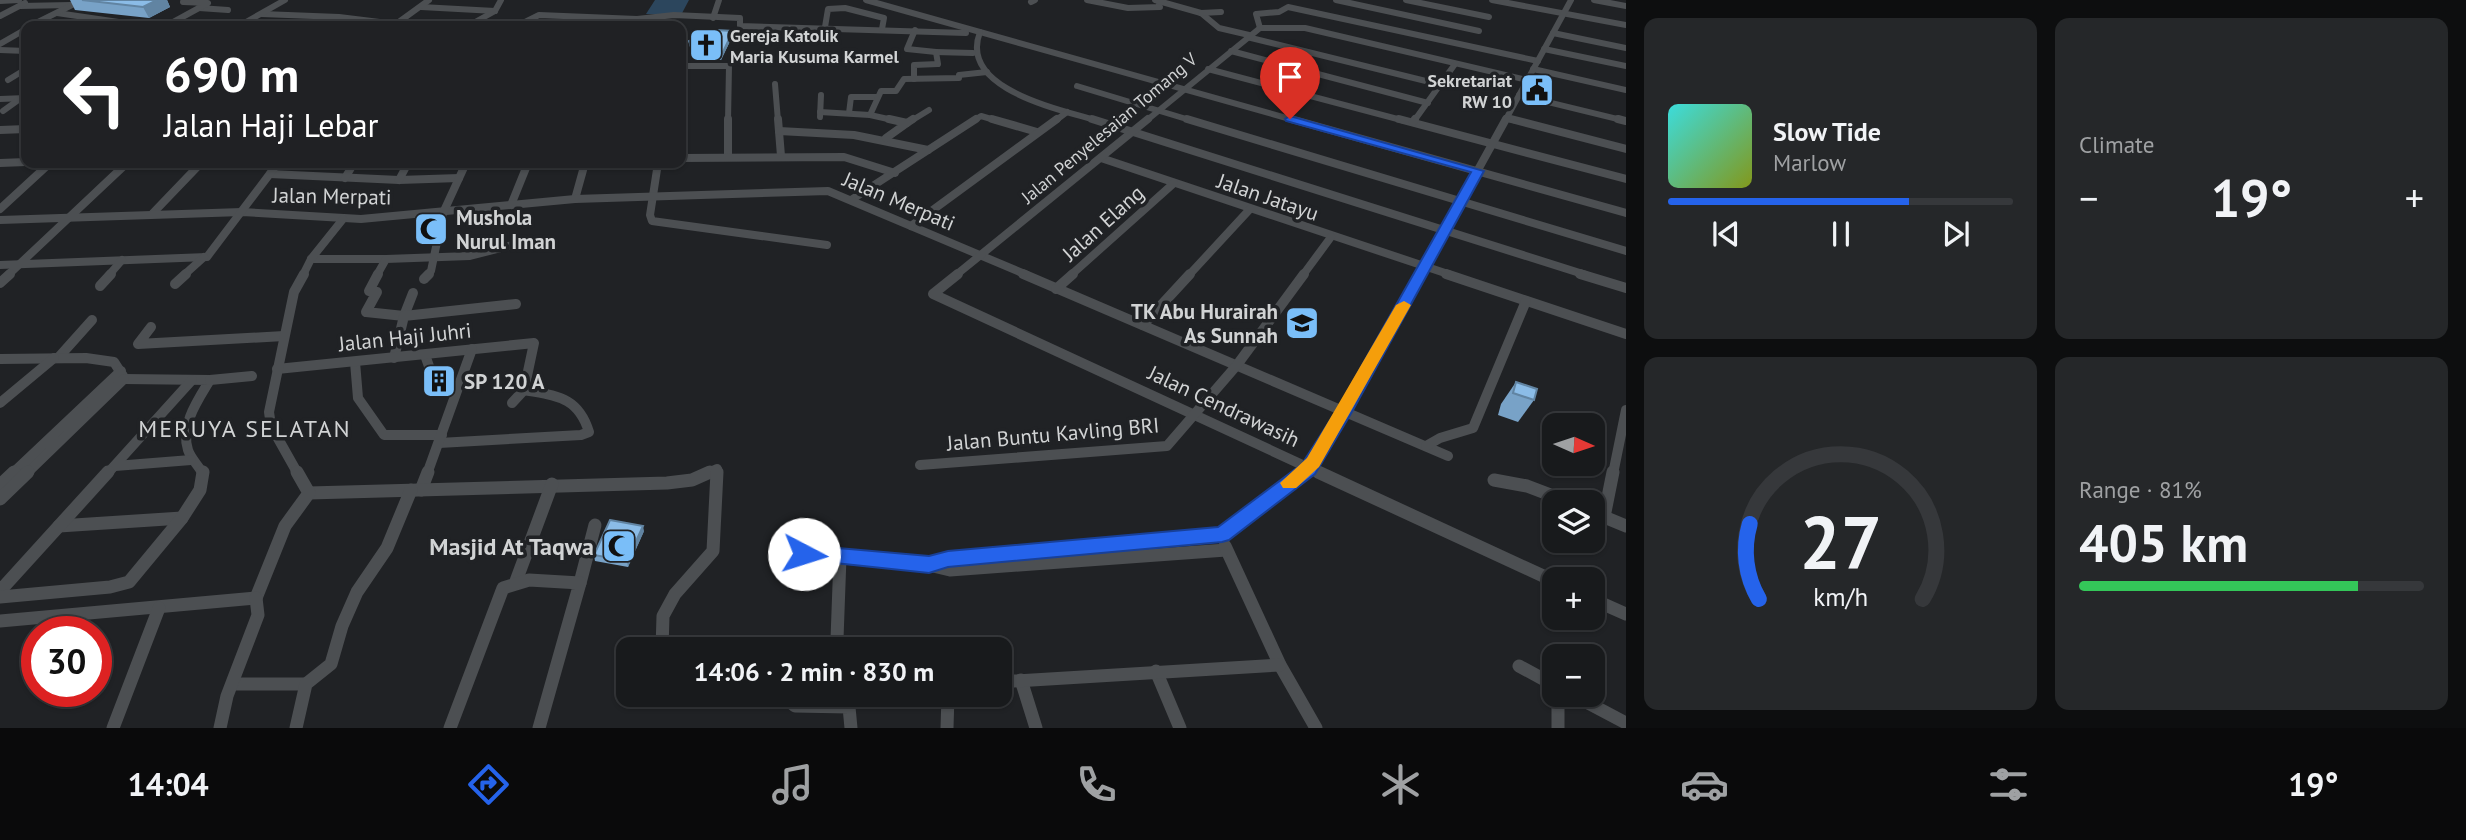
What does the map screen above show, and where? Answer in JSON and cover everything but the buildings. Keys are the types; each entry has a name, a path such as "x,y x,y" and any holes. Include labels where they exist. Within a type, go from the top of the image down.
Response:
{"street":[{"path":"0,16 20,3 31,0"},
{"path":"42,21 82,0"},
{"path":"249,21 285,0"},
{"path":"400,21 429,0"},
{"path":"477,21 495,11 501,0"},
{"path":"713,18 719,0"},
{"path":"866,0 1626,213"},
{"path":"1087,0 1130,8 1160,7 1156,1"},
{"path":"1336,0 1479,31"},
{"path":"1397,13 1407,0 1489,18"},
{"path":"929,565 948,559 1222,534 1309,469 1425,267 1571,0"},
{"path":"1594,0 1626,6"},
{"path":"0,1 74,5"},
{"path":"1156,1 1201,13 1221,12"},
{"path":"1538,61 1469,46 1498,1 1626,26"},
{"path":"175,21 207,2 183,2"},
{"path":"825,27 828,9 846,4 884,18 882,29"},
{"path":"421,7 495,11"},
{"name":"Jalan Penyelesaian Tomang V","path":"981,257 1260,28 1256,14 1279,12 1288,7 1469,46"},
{"path":"199,8 228,10"},
{"path":"288,21 306,10"},
{"path":"57,13 106,21"},
{"path":"1201,13 1219,28 1442,85"},
{"path":"262,14 372,21"},
{"path":"647,21 674,15 740,18 740,26 980,33"},
{"path":"527,21 537,16 621,21"},
{"path":"332,21 339,17"},
{"path":"584,21 587,17"},
{"path":"84,21 91,18"},
{"path":"1260,28 1305,28 1527,80"},
{"path":"915,30 907,50 974,53"},
{"path":"0,44 21,32"},
{"path":"974,53 980,33"},
{"path":"1553,33 1626,48"},
{"path":"15,51 21,48"},
{"path":"1544,49 1626,66"},
{"path":"0,50 21,51"},
{"path":"1231,51 1428,103"},
{"path":"914,79 914,65 938,65 938,54 935,52"},
{"path":"974,53 987,72 1022,97 1626,288"},
{"path":"1336,79 1353,63"},
{"path":"1413,122 1455,64"},
{"path":"686,66 729,66 728,157"},
{"path":"1208,69 1626,179"},
{"path":"1533,69 1626,90"},
{"path":"8,80 21,72"},
{"path":"870,115 881,90 896,91 904,79 959,78 959,75 987,72"},
{"path":"775,84 781,156"},
{"path":"1077,86 1626,251"},
{"path":"821,95 821,130"},
{"path":"1519,95 1626,121"},
{"path":"849,113 851,97 877,97"},
{"path":"0,99 21,98"},
{"path":"3,111 21,100"},
{"path":"886,138 929,110"},
{"path":"820,112 870,115 907,123"},
{"path":"911,226 1066,112"},
{"path":"851,200 981,116 1037,132"},
{"path":"1506,118 1626,149"},
{"path":"0,130 21,129"},
{"path":"779,131 821,130 886,138 928,150"},
{"path":"686,158 844,157 895,173"},
{"name":"Jalan Jatayu","path":"1101,158 1626,334"},
{"path":"0,163 21,162"},
{"path":"0,209 4,200 44,168"},
{"path":"0,283 122,168"},
{"path":"153,213 196,168"},
{"path":"175,284 212,253 274,168"},
{"path":"345,178 351,168"},
{"path":"400,180 406,168"},
{"path":"425,279 431,271 443,213 464,168"},
{"path":"511,205 526,168"},
{"path":"575,199 584,168"},
{"path":"657,168 650,217 655,222 827,245"},
{"path":"270,174 400,180 459,178"},
{"name":"Jalan Elang","path":"1056,289 1174,183"},
{"name":"Jalan Merpati","path":"0,220 242,212 343,219 443,213 575,199 828,191 1448,456"},
{"path":"1143,325 1250,209"},
{"path":"309,493 269,420 294,292 311,259 343,219"},
{"name":"Jalan Buntu Kavling BRI","path":"920,465 1162,447 1173,442 1237,365 1331,237"},
{"path":"311,259 470,256 520,243 548,240"},
{"path":"0,265 204,257"},
{"name":"Jalan Cendrawasih","path":"981,257 933,295 1542,576"},
{"path":"386,259 369,291 377,292 366,312 404,316 516,304"},
{"path":"100,286 122,260"},
{"path":"394,358 404,316 414,293"},
{"path":"1426,446 1440,438 1473,428 1527,301"},
{"path":"0,403 56,358 92,320"},
{"path":"151,327 138,344 284,336"},
{"name":"Jalan Haji Juhri","path":"277,369 531,342 535,345 524,390"},
{"path":"296,728 306,684 331,664 342,626 357,592 387,548 440,439 472,349"},
{"path":"425,355 436,386 459,387"},
{"path":"0,359 56,358 114,362 122,375"},
{"path":"355,362 358,398 384,435 440,439 581,435 589,432 583,411 557,397 524,390 512,403"},
{"path":"0,499 122,375"},
{"path":"4,481 122,375 192,380 252,376"},
{"path":"0,591 192,380"},
{"path":"0,597 110,587 129,582 182,518 204,481 203,472 191,460 186,425 210,380"},
{"path":"1604,490 1626,410"},
{"path":"114,466 191,460"},
{"path":"309,493 680,482 692,481 717,469 713,551 674,594 663,616 662,637"},
{"path":"4,481 23,477"},
{"path":"1494,480 1542,492"},
{"path":"516,581 552,484"},
{"path":"220,728 225,703 258,615 256,598 285,526 309,493"},
{"path":"1605,517 1626,526"},
{"path":"59,526 182,518"},
{"path":"539,728 596,525"},
{"path":"806,526 805,554 929,565 950,570 1226,550"},
{"path":"1222,534 1226,550 1280,665 1316,728"},
{"path":"837,637 840,557"},
{"path":"450,728 500,592 506,585 516,581 580,583"},
{"path":"0,621 256,598"},
{"path":"1605,605 1626,614"},
{"path":"113,728 159,608"},
{"path":"1012,681 1280,665"},
{"path":"1519,666 1542,678"},
{"path":"1156,671 1180,728"},
{"path":"1021,680 1036,728"},
{"path":"233,684 306,684"},
{"path":"849,707 851,728"},
{"path":"947,728 948,707"},
{"path":"1558,707 1558,728"},
{"path":"1596,707 1626,723"}],"shaded area":[{"path":"655,0 689,0 681,15 646,14"}],"slow traffic":[{"path":"1290,483 1313,463 1404,305"}],"place":[{"name":"Gereja Katolik Maria Kusuma Karmel","path":"706,45"},
{"name":"Sekretariat RW 10","path":"1537,90"},
{"name":"Mushola Nurul Iman","path":"431,229"},
{"name":"TK Abu Hurairah As Sunnah","path":"1302,323"},
{"name":"SP 120 A","path":"439,381"},
{"name":"Masjid At Taqwa","path":"619,546"}],"district":[{"name":"MERUYA SELATAN","path":"245,428"}],"route":[{"path":"804,554 929,565 948,559 1222,534 1309,469 1345,410 1478,171 1290,119"}]}
